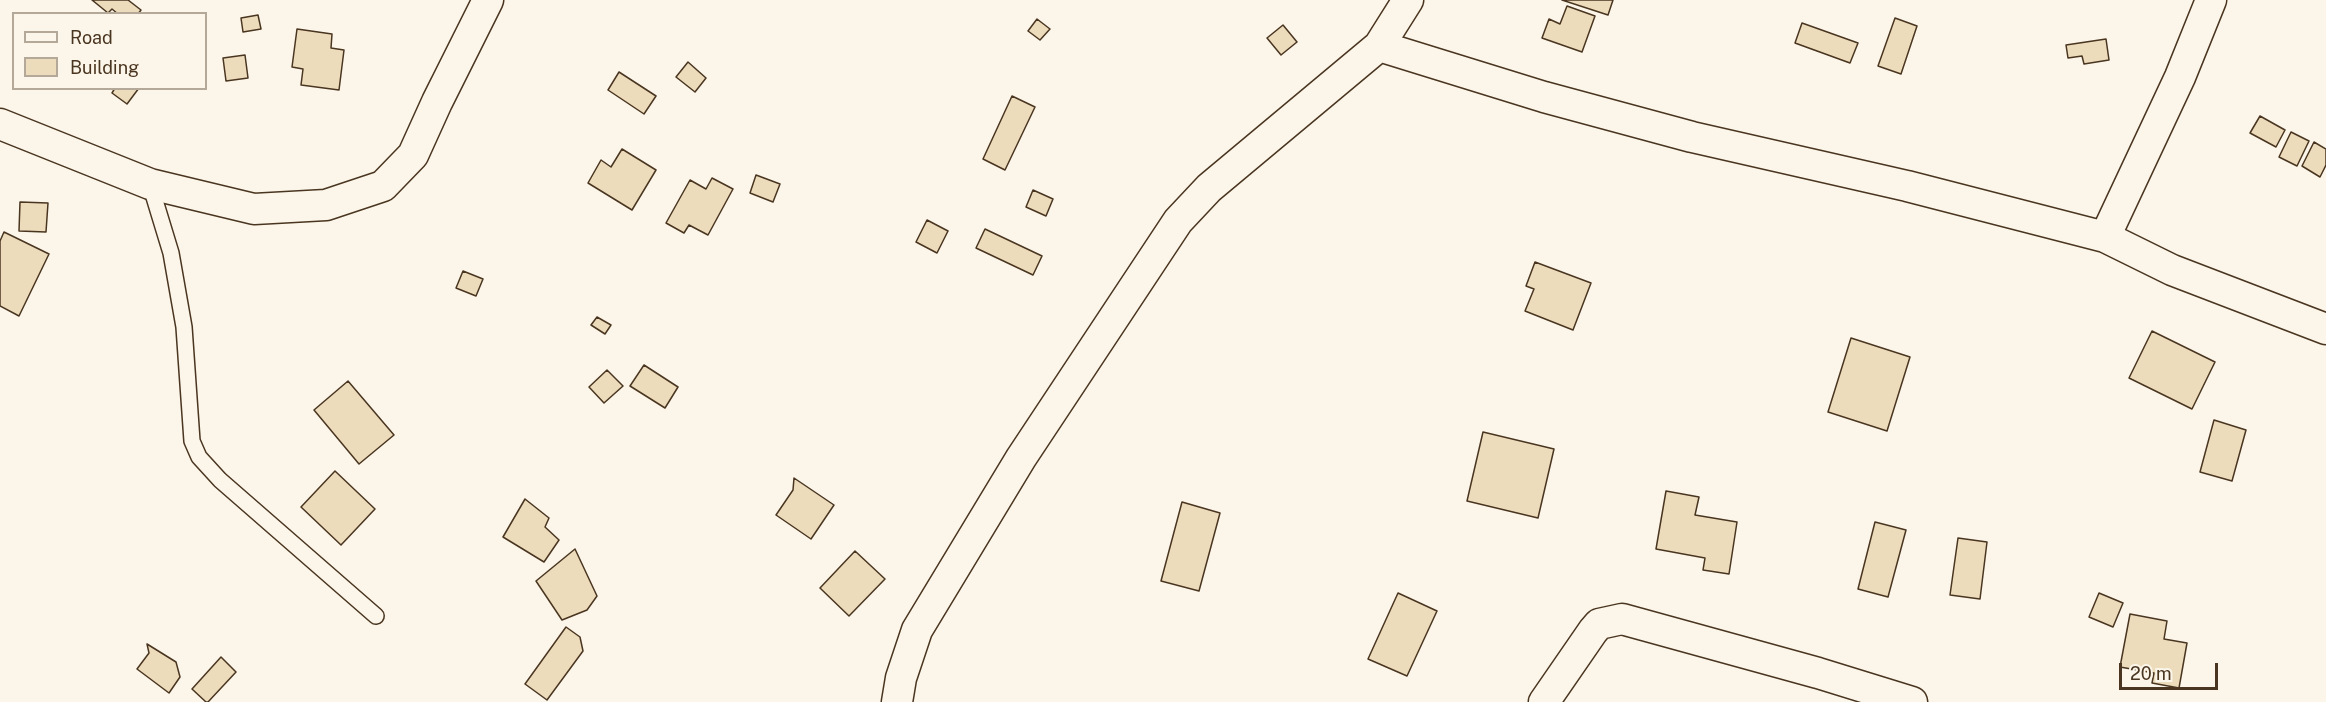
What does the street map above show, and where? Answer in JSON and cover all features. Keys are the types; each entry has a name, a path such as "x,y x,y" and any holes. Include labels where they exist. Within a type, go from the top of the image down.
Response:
{"street":[{"path":"0,124 150,184 254,209 326,205 383,186 413,155 488,0"},
{"path":"897,702 901,678 917,630 1021,458 1178,221 1209,188 1378,46 1408,0"},
{"path":"2105,237 2180,77 2211,0"},
{"path":"1378,46 1544,97 1692,137 1907,186 2105,237 2172,270 2326,328"},
{"path":"1544,702 1599,624 1622,619 1818,673 1912,702"}],"lane":[{"path":"150,184 171,254 184,327 192,441 199,458 220,480 376,616"}],"building":[{"path":"92,0 128,0 141,10 140,12 116,12 112,9 107,12"},
{"path":"1562,0 1613,0 1608,15"},
{"path":"1567,6 1595,16 1582,52 1542,38 1549,19 1560,24"},
{"path":"258,15 261,29 243,32 241,18"},
{"path":"1895,18 1917,26 1901,74 1878,66"},
{"path":"1037,19 1050,29 1040,40 1028,31"},
{"path":"1802,23 1858,43 1850,63 1795,43"},
{"path":"1283,25 1297,42 1281,55 1267,38"},
{"path":"297,29 332,34 331,48 344,50 339,90 301,85 303,69 292,67"},
{"path":"2106,39 2109,60 2084,64 2082,56 2068,58 2066,45"},
{"path":"245,55 248,78 226,81 223,58"},
{"path":"688,62 706,78 695,92 676,77"},
{"path":"619,72 656,96 644,114 608,90"},
{"path":"114,90 138,90 127,104 112,93"},
{"path":"1012,96 1035,107 1005,170 983,159"},
{"path":"2260,116 2285,130 2276,147 2250,133"},
{"path":"2291,132 2309,141 2297,166 2279,157"},
{"path":"2314,142 2326,149 2326,165 2320,177 2302,166"},
{"path":"622,149 656,170 632,210 588,183 601,160 611,167"},
{"path":"756,175 780,184 773,202 750,193"},
{"path":"712,178 733,189 708,235 689,225 684,233 666,223 690,180 706,189"},
{"path":"1033,190 1053,199 1046,216 1026,207"},
{"path":"20,202 48,203 46,232 19,231"},
{"path":"927,220 948,231 937,253 916,242"},
{"path":"985,229 1042,256 1033,275 976,248"},
{"path":"4,232 49,254 19,316 0,306 0,241"},
{"path":"1535,262 1591,283 1573,330 1525,311 1534,289 1526,286"},
{"path":"463,271 483,279 476,296 456,288"},
{"path":"597,317 611,325 605,334 591,325"},
{"path":"2152,331 2215,362 2192,409 2129,378"},
{"path":"1851,338 1910,357 1887,431 1828,412"},
{"path":"644,365 678,387 665,408 630,386"},
{"path":"607,370 623,386 604,403 589,387"},
{"path":"348,381 394,435 359,464 314,410"},
{"path":"2214,420 2246,430 2232,481 2200,472"},
{"path":"1483,432 1554,449 1538,518 1467,501"},
{"path":"335,471 375,509 341,545 301,507"},
{"path":"794,478 834,505 811,539 776,515 793,490"},
{"path":"1666,491 1699,497 1695,515 1737,522 1729,574 1703,570 1705,558 1656,549"},
{"path":"525,499 549,518 545,527 559,540 544,562 503,537"},
{"path":"1182,502 1220,513 1199,591 1161,581"},
{"path":"1875,522 1906,530 1888,597 1858,589"},
{"path":"1958,538 1987,542 1980,599 1950,595"},
{"path":"575,549 597,596 587,610 562,620 536,581"},
{"path":"855,551 885,579 849,616 820,588"},
{"path":"1398,593 1437,611 1407,676 1368,659"},
{"path":"2099,593 2123,603 2113,627 2089,617"},
{"path":"2130,614 2167,621 2164,639 2187,643 2179,688 2152,683 2154,673 2120,667"},
{"path":"566,627 580,637 583,651 547,700 525,684"},
{"path":"147,644 176,662 180,677 169,693 137,669 149,653"},
{"path":"221,657 236,672 206,702 192,689"}]}
